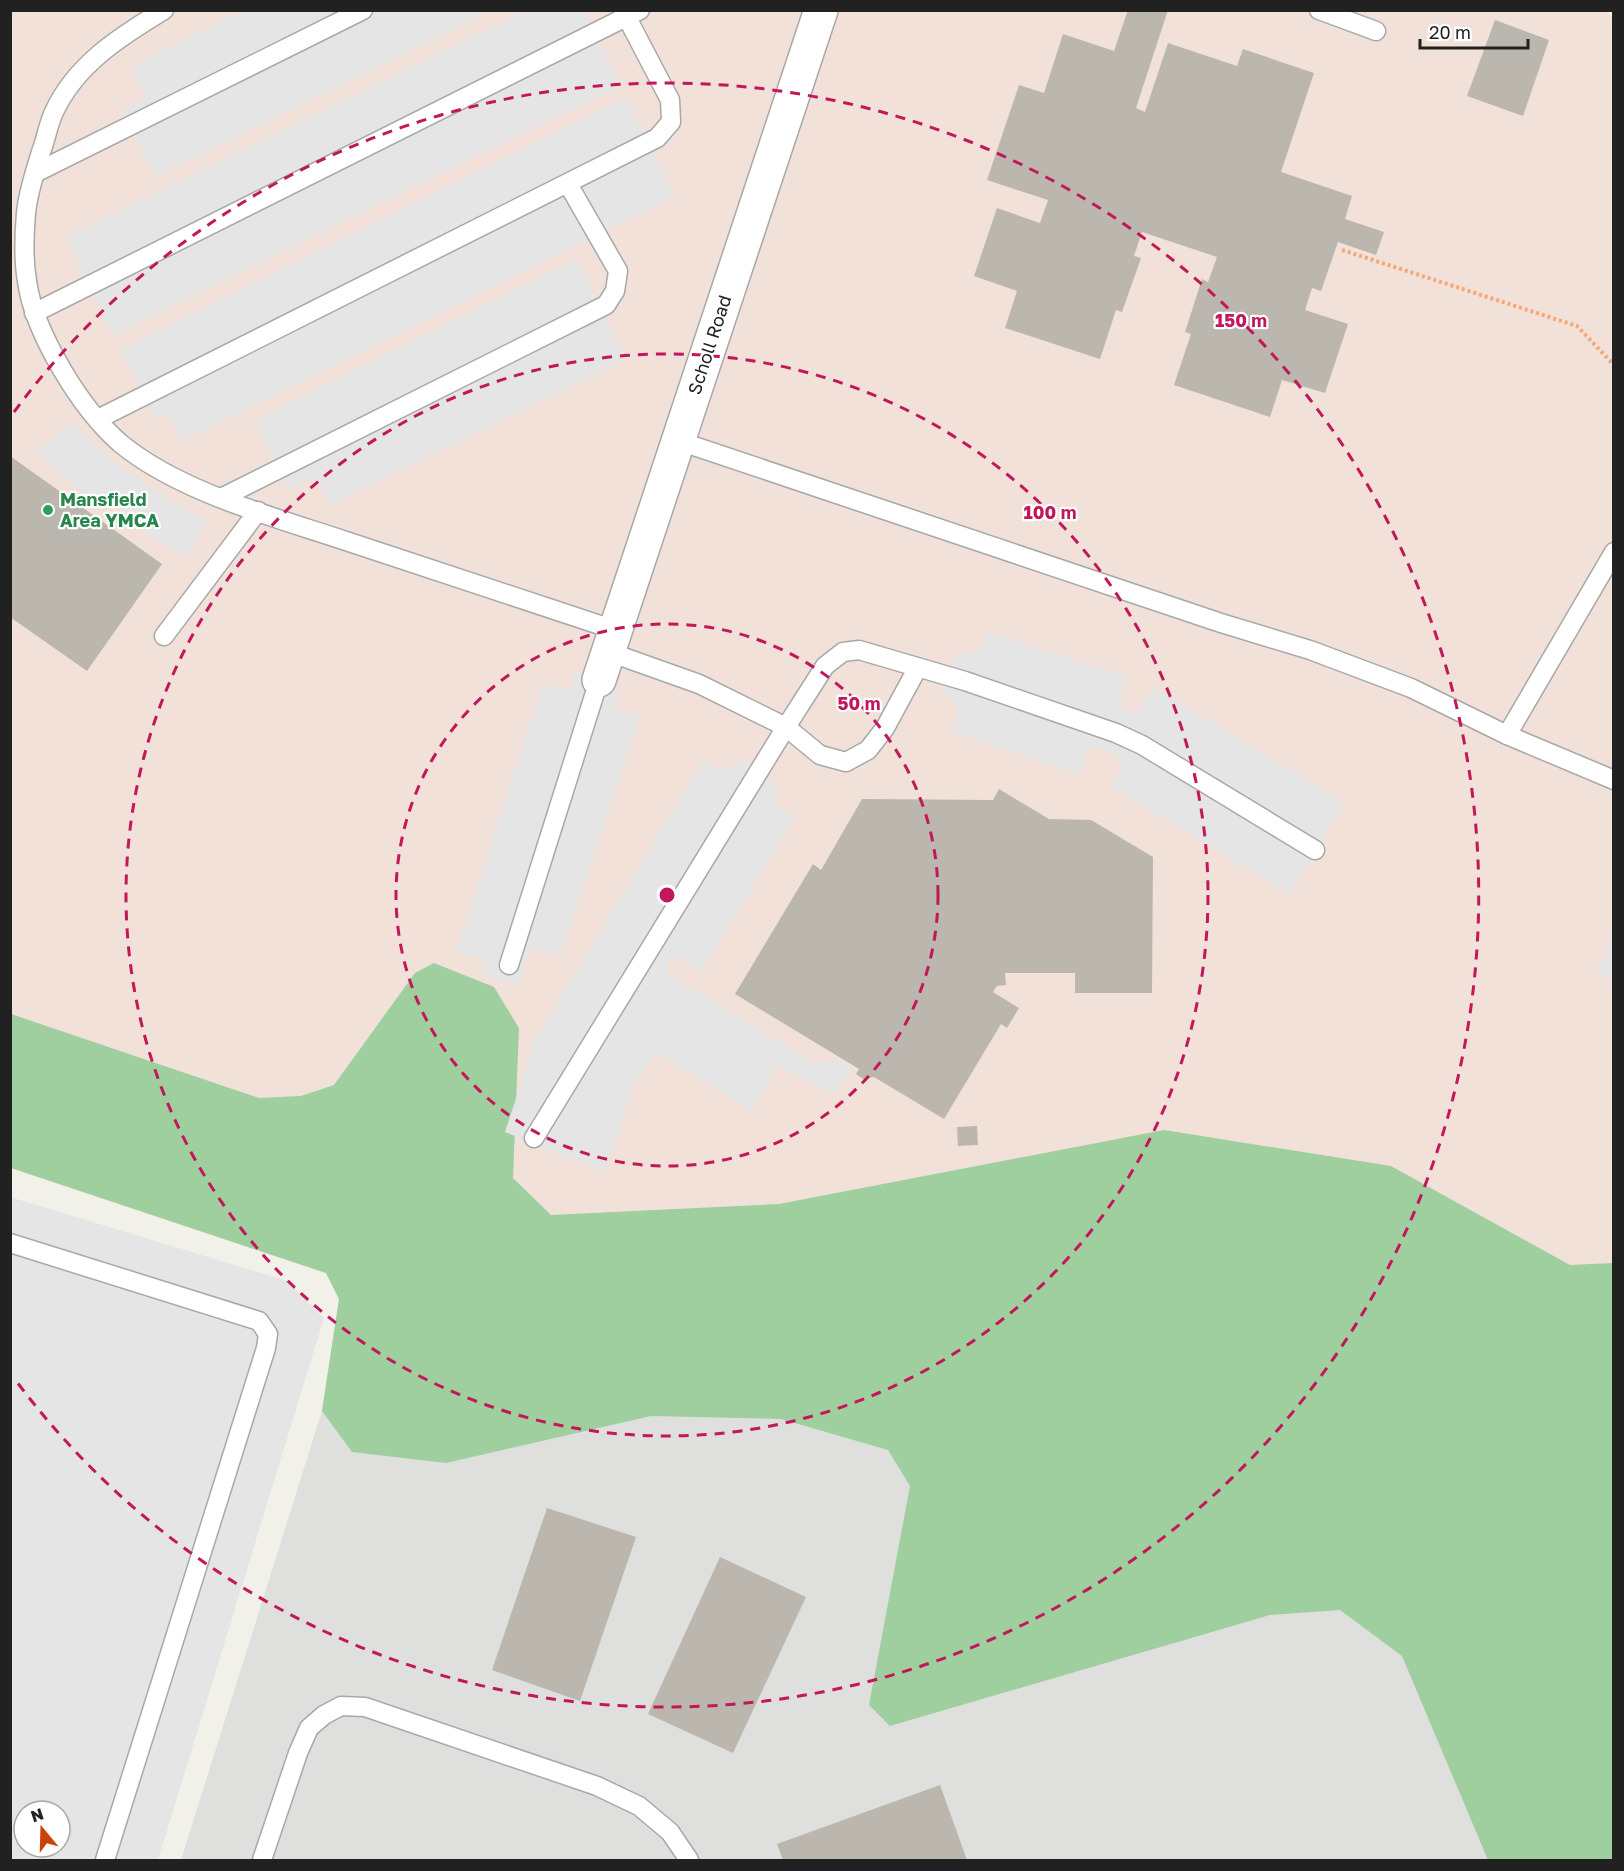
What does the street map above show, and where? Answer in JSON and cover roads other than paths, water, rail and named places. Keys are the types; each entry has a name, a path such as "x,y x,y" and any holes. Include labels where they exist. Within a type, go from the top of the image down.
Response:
{"street":[{"name":"Scholl Road","path":"608,654 821,10"}],"lane":[{"path":"35,173 363,10"},
{"path":"1319,10 1376,31"},
{"path":"158,12 101,51 75,79 54,112 28,201 23,244 27,283 34,313 70,383 98,419 120,442 146,460 221,498 608,654 699,684 786,727 820,755 846,762 868,750 885,728 917,669"},
{"path":"34,313 630,13 670,100 671,122 657,138 98,419"},
{"path":"221,498 606,305 615,291 618,271 568,184"},
{"path":"679,441 1221,623 1310,650 1411,688 1507,735 1614,780"},
{"path":"164,636 258,511"},
{"path":"1507,735 1614,552"},
{"path":"534,1138 786,727 825,666 843,652 859,650 917,669 965,681 1116,733 1142,745 1315,850"},
{"path":"509,965 608,654"},
{"path":"10,1243 259,1321 268,1334 262,1360 105,1860"},
{"path":"262,1860 298,1753 309,1728 324,1715 341,1706 365,1707 597,1786 639,1806 670,1832 689,1860"}],"place":[{"name":"Mansfield Area YMCA","path":"48,510"}]}
